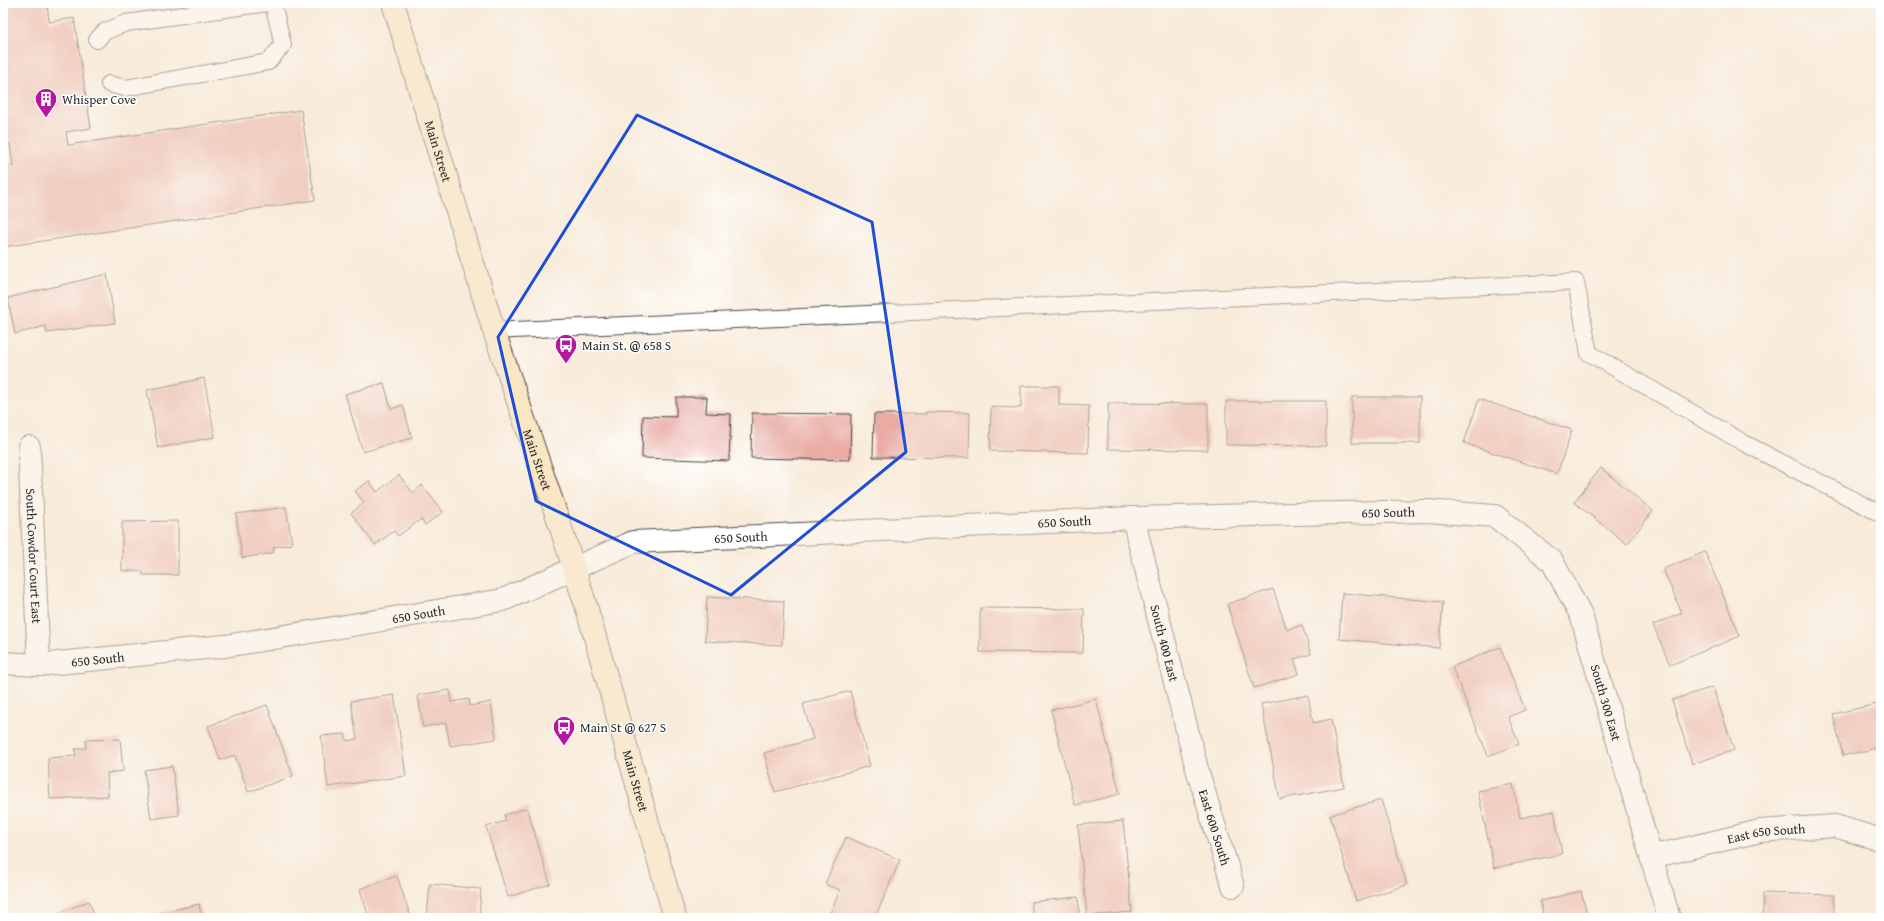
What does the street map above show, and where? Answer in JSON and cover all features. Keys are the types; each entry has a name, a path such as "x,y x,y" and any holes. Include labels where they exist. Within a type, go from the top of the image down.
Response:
{"main road":[{"name":"Main Street","path":"393,3 494,331 574,568 674,918"}],"street":[{"name":"South Cowdor Court East","path":"29,447 39,665"},
{"name":"650 South","path":"3,663 39,665 225,646 503,600 633,542 1133,518 1427,510 1495,516"},
{"name":"South 300 East","path":"1495,516 1552,561 1581,615 1670,918"},
{"name":"South 400 East","path":"1133,518 1197,769"},
{"name":"East 600 South","path":"1197,769 1233,886"},
{"name":"East 650 South","path":"1651,857 1760,831 1835,826 1881,840"}],"lane":[{"path":"97,40 104,32 126,23 268,3"},
{"path":"109,84 125,88 268,62 283,45 273,3"},
{"path":"494,331 1576,282 1589,353 1744,443 1881,514"}],"highlighted area":[{"path":"637,115 872,222 906,452 731,595 536,501 498,337"}],"building":[{"name":"Whisper Cove","path":"3,3 47,3 49,22 74,18 91,128 66,132 68,145 301,110 315,200 3,247 3,167 13,166 10,144 3,145"},
{"path":"107,274 115,323 47,333 46,326 15,334 8,298"},
{"path":"204,378 215,437 158,448 147,390"},
{"path":"384,383 391,409 403,405 412,438 363,452 345,394"},
{"path":"1021,386 1059,386 1059,405 1089,406 1088,453 990,451 991,407 1021,408"},
{"path":"676,397 707,397 706,413 731,414 729,461 642,458 643,416 676,417"},
{"path":"1352,397 1420,397 1420,443 1352,443"},
{"path":"1479,399 1572,430 1557,474 1464,443"},
{"path":"1226,401 1326,401 1326,446 1226,445"},
{"path":"1108,403 1208,404 1208,450 1108,449"},
{"path":"926,412 970,413 969,458 873,457 874,414 926,414"},
{"path":"752,413 851,414 850,460 751,458"},
{"path":"1601,468 1653,511 1627,544 1574,502"},
{"path":"399,475 413,493 422,485 443,512 425,525 421,519 398,536 394,531 375,545 351,513 364,503 355,491 369,481 377,492"},
{"path":"286,507 292,544 274,547 273,553 242,558 236,514"},
{"path":"178,521 178,575 143,575 142,571 122,571 122,522"},
{"path":"1705,552 1740,636 1670,665 1653,625 1682,613 1663,569"},
{"path":"1273,589 1287,630 1302,625 1311,654 1294,659 1299,674 1254,688 1227,604"},
{"path":"1342,593 1443,602 1439,648 1339,639"},
{"path":"707,597 784,601 782,645 705,641"},
{"path":"980,608 1084,609 1083,653 980,652"},
{"path":"1500,647 1525,710 1508,717 1519,744 1488,756 1452,667"},
{"path":"1713,687 1734,750 1692,764 1672,700"},
{"path":"450,690 452,702 469,699 470,706 491,702 496,739 450,746 446,723 423,727 418,695"},
{"path":"850,691 870,766 775,792 764,753 813,739 803,704"},
{"path":"394,695 406,776 328,787 321,736 345,734 347,741 357,739 351,701"},
{"path":"1308,695 1313,723 1331,719 1344,787 1280,799 1261,704"},
{"path":"1096,699 1120,794 1075,805 1051,710"},
{"path":"1881,703 1881,747 1843,756 1833,714"},
{"path":"267,705 293,776 248,792 235,755 220,760 208,726"},
{"path":"120,739 123,771 107,773 108,796 50,799 48,758 76,756 75,749 86,748 86,740"},
{"path":"172,766 179,815 151,819 144,770"},
{"path":"1513,784 1520,818 1554,811 1562,854 1494,868 1478,791"},
{"path":"1381,800 1407,885 1356,901 1330,815"},
{"path":"527,808 550,884 508,897 486,827 506,821 504,815"},
{"path":"1123,821 1132,912 1087,916 1078,825"},
{"path":"846,837 900,860 875,918 828,918 840,890 825,884"},
{"path":"397,876 411,918 369,918 360,889"},
{"path":"430,884 481,889 479,918 427,918"},
{"path":"1581,891 1588,918 1544,918 1540,901"},
{"path":"1763,893 1834,895 1834,918 1763,918"},
{"path":"1078,897 1080,918 1033,918 1031,902"},
{"path":"89,901 95,918 46,918"},
{"path":"199,904 202,918 143,918 143,917"},
{"path":"313,914 314,918 297,918 297,917"}],"place":[{"name":"Whisper Cove","path":"46,118"},
{"name":"Main St. @ 658 S","path":"566,364"},
{"name":"Main St @ 627 S","path":"564,746"}]}
